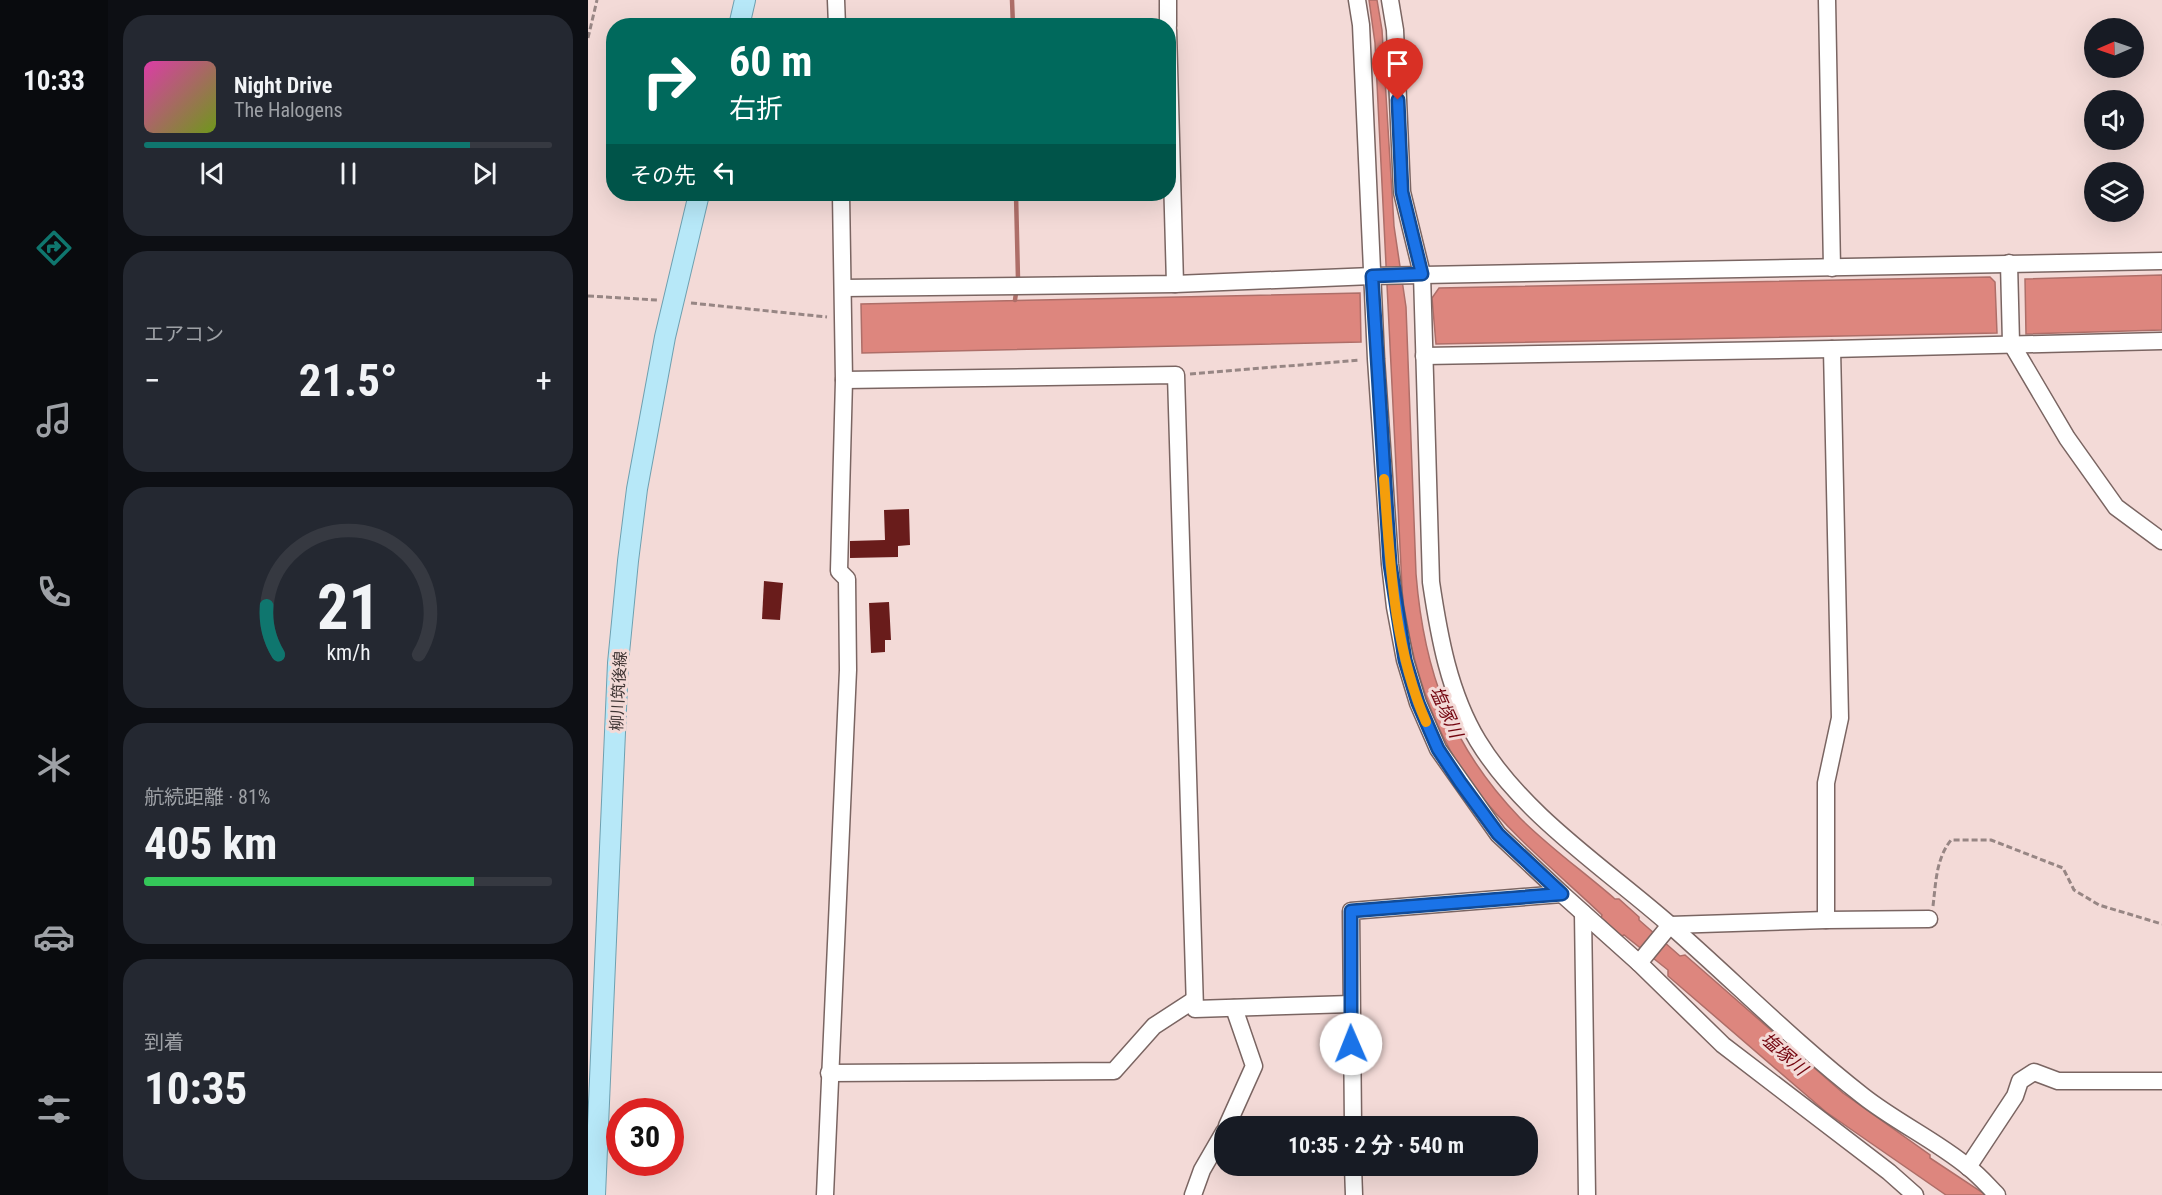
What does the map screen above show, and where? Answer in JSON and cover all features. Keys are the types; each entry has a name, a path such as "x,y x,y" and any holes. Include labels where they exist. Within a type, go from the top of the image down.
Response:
{"main road":[{"path":"741,18 745,0"},
{"name":"柳川筑後線","path":"596,1195 618,663 628,561 637,489 665,337 697,201"}],"street":[{"path":"836,0 837,18"},
{"path":"1168,0 1168,18"},
{"path":"1357,0 1361,24 1376,359 1394,596 1405,660 1418,703 1438,749 1498,834 1723,1045 1889,1172 1915,1195"},
{"path":"1390,0 1395,30 1402,192 1422,274 1431,582 1438,632 1455,691 1477,740 1505,781 1530,806 1667,929 1864,1097 1968,1167 1997,1195"},
{"path":"1827,0 1832,268"},
{"path":"825,1195 848,670 847,579 839,571 844,380 841,201"},
{"path":"1173,201 1175,284"},
{"path":"843,288 1175,284 1422,274 2162,261"},
{"path":"2009,263 2012,343 2067,438 2116,507 2162,541"},
{"path":"1424,356 2162,341"},
{"path":"1826,920 1826,783 1840,718 1832,349"},
{"path":"844,380 1176,375 1195,1009 1351,1004"},
{"path":"1353,1116 1351,911 1562,894"},
{"path":"1583,913 1587,1195"},
{"path":"1638,963 1667,929 1826,920 1929,919"},
{"path":"829,1073 1114,1071 1154,1026 1194,1000"},
{"path":"1232,1116 1254,1066 1234,1008"},
{"path":"1968,1167 2015,1096 2020,1081 2034,1072 2058,1081 2162,1081"},
{"path":"1193,1195 1202,1170 1214,1149"},
{"path":"1353,1176 1354,1195"}],"path":[{"path":"588,38 597,0"},
{"path":"588,296 674,301 844,318"},
{"path":"1176,375 1376,359"},
{"path":"1929,919 1936,875 1943,850 1951,840 1991,840 2063,868 2074,890 2099,905 2162,924"}],"water":[{"name":"塩塚川","path":"1369,0 1377,0 1382,30 1394,226 1406,307 1416,574 1420,610 1434,676 1459,735 1496,791 1543,839 1615,899 1619,899 1680,956 1685,955 1843,1093 1930,1155 1930,1158 1986,1195 1946,1195 1826,1112 1668,976 1668,970 1601,918 1602,915 1492,809 1450,750 1421,680 1403,607 1375,43"},
{"path":"2162,275 2162,330 2026,334 2025,279"},
{"path":"1990,277 1995,282 1997,333 1436,344 1432,298 1439,288"},
{"path":"1360,293 1361,342 862,353 861,304"}],"building":[{"path":"909,509 910,545 898,546 898,557 850,558 850,541 885,540 884,510"},
{"path":"764,581 783,583 780,620 762,619"},
{"path":"889,602 891,640 885,640 885,652 871,653 869,603"}],"waterway":[{"path":"1012,0 1013,18"},
{"path":"1015,300 1018,279 1016,201"}],"slow traffic":[{"path":"1384,479 1395,607 1405,660 1426,722"}],"route":[{"path":"1351,1044 1351,911 1562,894 1498,834 1460,782 1438,749 1418,703 1405,660 1390,564 1372,276 1422,274 1402,192 1398,100"}]}
